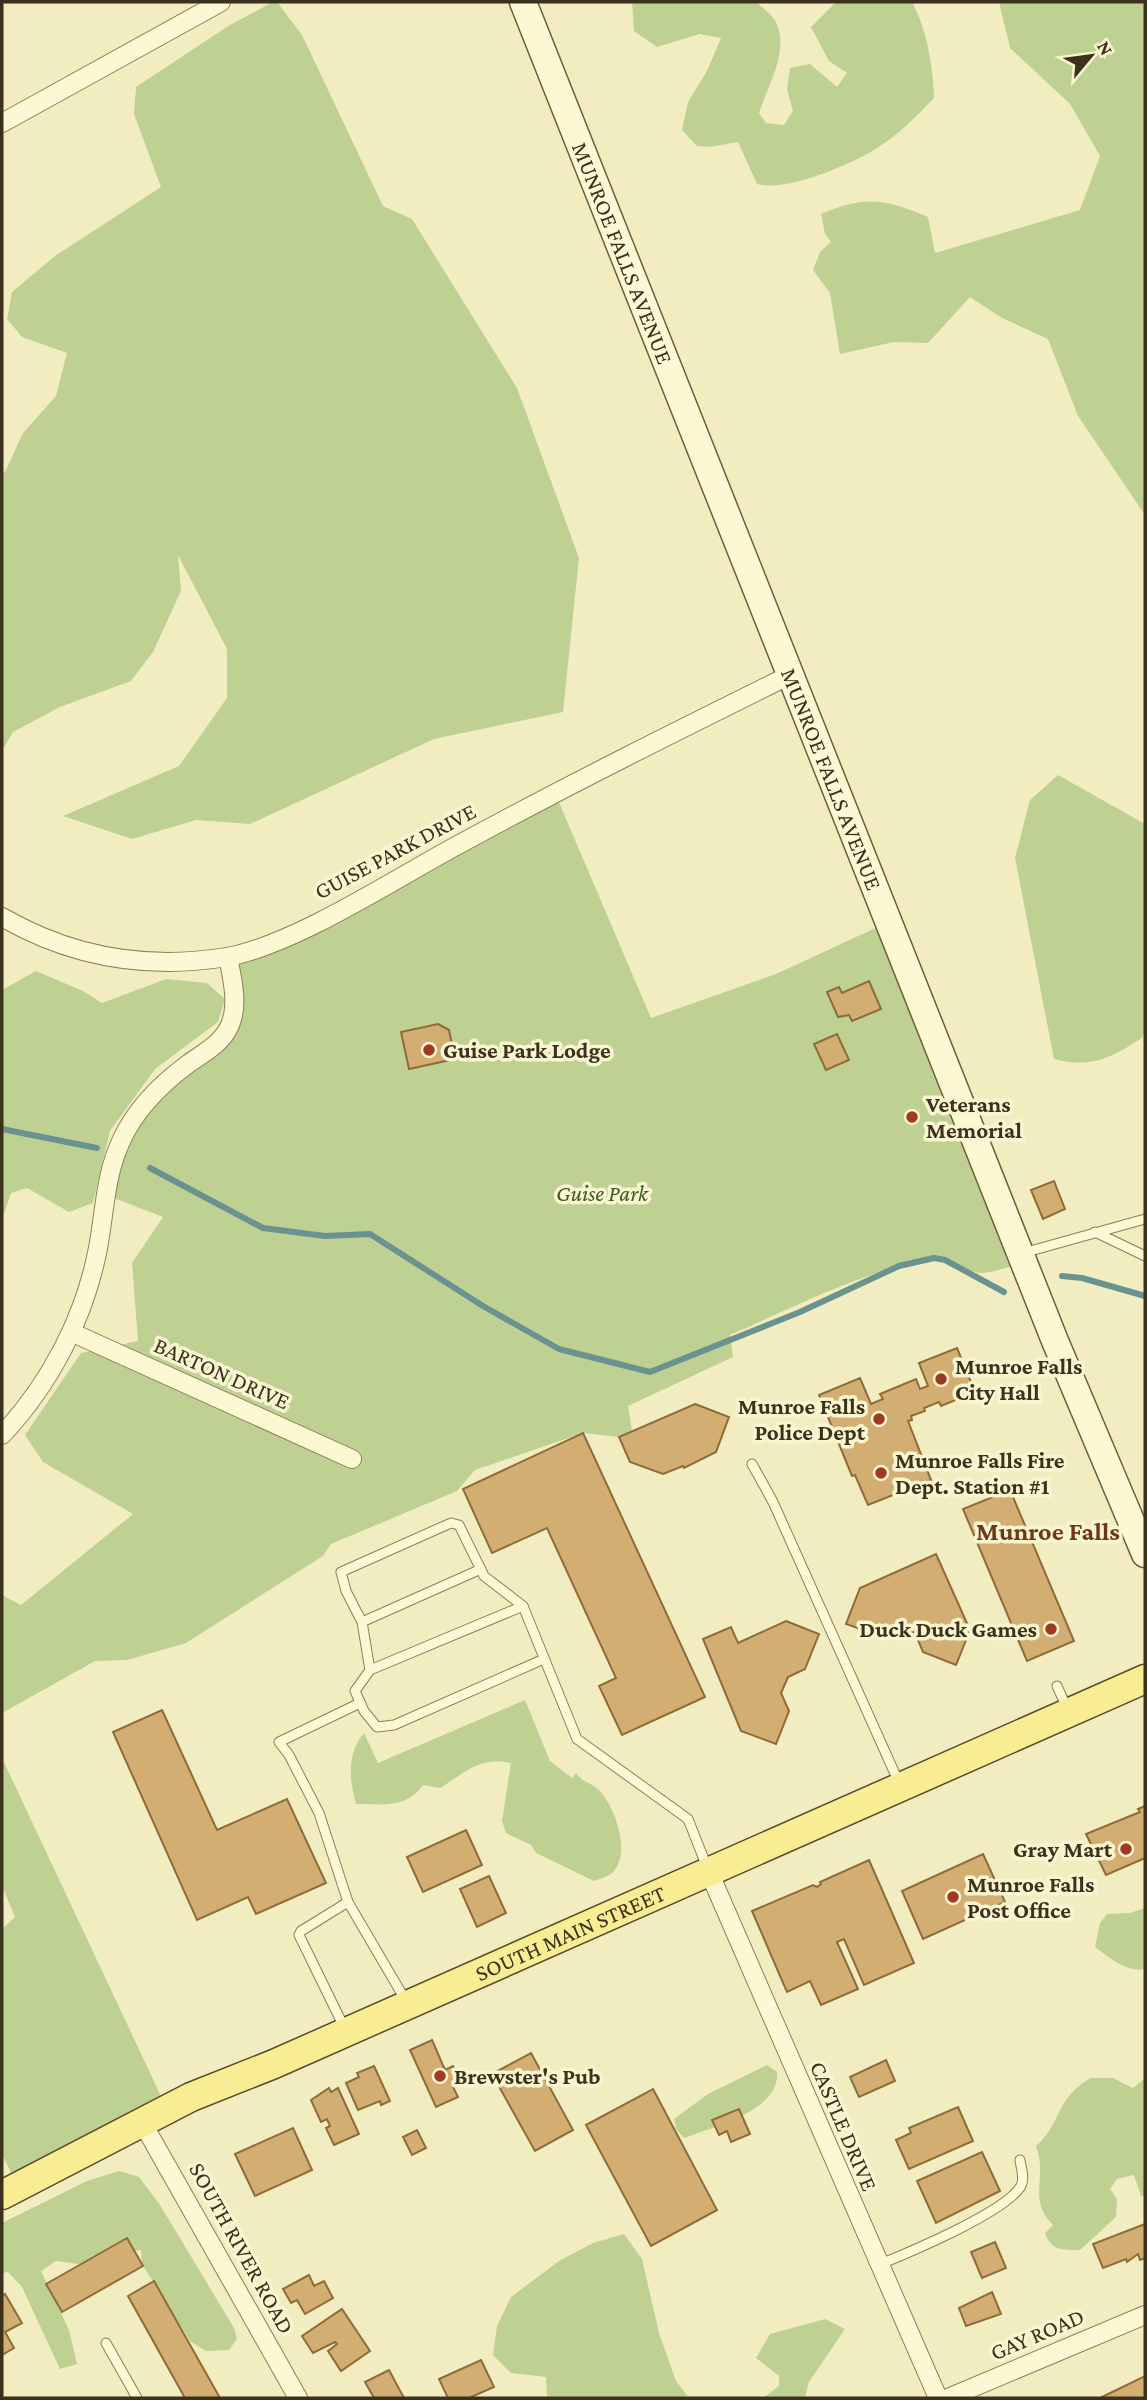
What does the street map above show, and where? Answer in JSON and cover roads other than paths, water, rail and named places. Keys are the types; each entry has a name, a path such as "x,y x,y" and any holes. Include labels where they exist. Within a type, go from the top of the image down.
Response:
{"main road":[{"name":"SOUTH MAIN STREET","path":"2,2195 191,2096 346,2031 1145,1679"}],"street":[{"path":"2,123 221,2"},
{"name":"MUNROE FALLS AVENUE","path":"523,2 1021,1254 1145,1554"},
{"name":"GUISE PARK DRIVE","path":"2,917 39,937 100,957 153,962 228,957 304,928 555,793 792,674"},
{"path":"2,1435 37,1390 73,1333 96,1259 110,1174 123,1136 153,1094 214,1047 230,1027 234,997 228,957"},
{"name":"BARTON DRIVE","path":"73,1333 352,1458"},
{"name":"CASTLE DRIVE","path":"709,1872 938,2398"},
{"name":"SOUTH RIVER ROAD","path":"142,2122 298,2398"},
{"name":"GAY ROAD","path":"948,2398 1145,2315"}],"lane":[{"path":"1021,1254 1145,1219"},
{"path":"1094,1232 1145,1256"},
{"path":"752,1464 773,1502 901,1786"},
{"path":"370,1670 362,1622 340,1577 344,1569 455,1522 484,1576 523,1606 576,1739 688,1819 709,1872"},
{"path":"362,1622 481,1569"},
{"path":"523,1606 370,1670 355,1691 377,1727 384,1728 544,1659"},
{"path":"1058,1686 1069,1713"},
{"path":"360,1703 279,1742 319,1813 348,1902 407,2004"},
{"path":"346,2031 299,1935 301,1931 348,1902"},
{"path":"878,2265 919,2248 1007,2199 1021,2186 1023,2175 1020,2160"},
{"path":"106,2343 137,2398"}],"waterway":[{"path":"2,1129 97,1148"},
{"path":"150,1168 263,1228 325,1236 370,1234 483,1306 559,1349 650,1372 800,1312 899,1266 934,1258 945,1260 1004,1292"},
{"path":"1062,1276 1082,1278 1145,1296"}],"place":[{"name":"Guise Park Lodge","path":"429,1050"},
{"name":"Veterans Memorial","path":"912,1117"},
{"name":"Munroe Falls City Hall","path":"941,1379"},
{"name":"Munroe Falls Police Dept","path":"879,1419"},
{"name":"Munroe Falls Fire Dept. Station #1","path":"881,1473"},
{"name":"Duck Duck Games","path":"1051,1629"},
{"name":"Gray Mart","path":"1126,1849"},
{"name":"Munroe Falls Post Office","path":"953,1897"},
{"name":"Brewster's Pub","path":"440,2076"}],"district":[{"name":"Munroe Falls","path":"1048,1531"}],"park label":[{"name":"Guise Park","path":"602,1193"}]}
